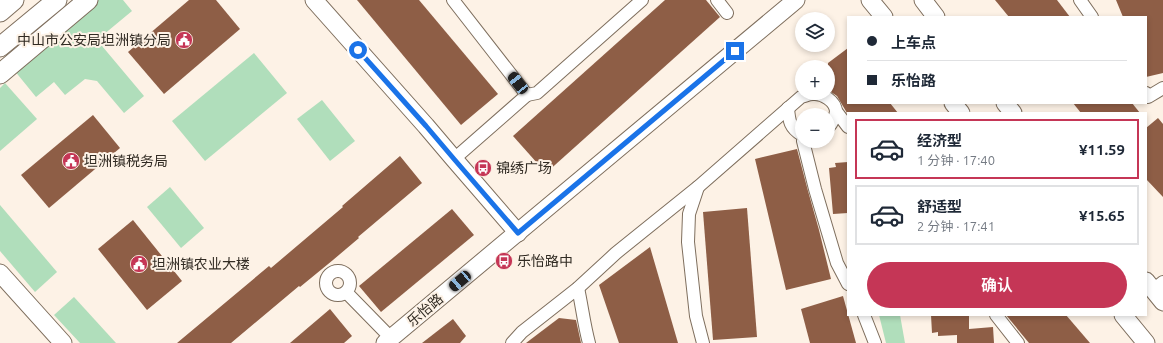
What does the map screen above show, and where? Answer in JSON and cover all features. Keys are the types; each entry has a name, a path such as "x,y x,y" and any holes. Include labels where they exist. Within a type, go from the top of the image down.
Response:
{"main road":[{"path":"0,12 14,0"},
{"path":"0,47 57,0"},
{"path":"0,74 88,0"}],"street":[{"path":"314,0 426,126 518,233"},
{"path":"453,0 527,95"},
{"path":"454,159 527,95 537,93 642,0"},
{"path":"717,0 727,13"},
{"name":"乐怡路","path":"388,341 796,0"},
{"path":"870,0 883,16"},
{"path":"923,0 935,16"},
{"path":"1080,0 1091,16"},
{"path":"1147,95 1148,97 1163,88"},
{"path":"512,343 522,332 578,288 616,253 698,187 801,97 814,94 827,97 847,126"},
{"path":"954,104 960,112"},
{"path":"1006,104 1012,112"},
{"path":"788,108 789,120 795,130"},
{"path":"805,148 815,189 837,263 847,282"},
{"path":"698,187 690,214 688,242 696,316 703,343"},
{"path":"0,273 63,343"},
{"path":"578,288 589,343"},
{"path":"346,292 388,341"},
{"path":"864,316 875,343"},
{"path":"997,316 1018,343"},
{"path":"1124,316 1146,343"}],"green space":[{"path":"98,0 123,0 132,11 97,40 144,96 124,113 97,81 85,79 65,95 54,82 36,97 14,70"},
{"path":"254,53 287,93 205,161 172,121"},
{"path":"5,83 37,119 0,151 0,88"},
{"path":"322,100 355,141 330,161 297,119"},
{"path":"170,187 204,228 181,248 147,207"},
{"path":"0,205 57,272 35,292 0,251"},
{"path":"74,297 116,343 80,343 54,315"},
{"path":"879,316 900,316 905,343 886,343"}],"building":[{"name":"中山市公安局坦洲镇分局","path":"189,0 216,0 240,29 164,94 128,52"},
{"path":"357,0 419,0 498,94 461,125"},
{"path":"665,0 706,0 720,17 546,173 513,136"},
{"path":"995,0 1057,0 1069,16 1008,16"},
{"path":"1116,0 1163,0 1163,73 1147,77 1147,16 1123,16"},
{"path":"847,49 847,104 891,104 897,112 847,113 835,95 835,60 832,60"},
{"path":"1074,104 1133,104 1139,112 1080,112"},
{"name":"坦洲镇税务局","path":"93,115 120,148 49,208 21,175"},
{"path":"1158,118 1163,124 1163,197 1147,180 1147,127"},
{"path":"797,149 831,279 786,290 755,159"},
{"path":"400,156 422,183 333,260 300,287 299,286 231,343 177,343 269,266 271,268"},
{"path":"847,162 847,213 833,214 829,168 836,167 835,163"},
{"path":"747,208 757,337 713,340 703,212"},
{"path":"452,209 474,235 381,312 359,286"},
{"name":"坦洲镇农业大楼","path":"133,220 182,281 147,310 98,249"},
{"path":"650,247 678,343 619,343 599,285"},
{"path":"843,296 847,316 849,316 856,343 810,343 801,309"},
{"path":"330,309 352,336 344,343 290,343"},
{"path":"931,316 969,316 969,329 993,327 994,343 957,343 957,335 938,336 938,332 932,333"},
{"path":"1007,316 1067,316 1090,343 1029,343"},
{"path":"559,318 576,320 581,343 526,343"},
{"path":"453,319 466,336 460,343 422,343"}],"place":[{"name":"中山市公安局坦洲镇分局","path":"184,40"},
{"name":"坦洲镇税务局","path":"71,161"},
{"name":"锦绣广场","path":"483,168"},
{"name":"乐怡路中","path":"504,261"},
{"name":"坦洲镇农业大楼","path":"139,264"}],"route":[{"path":"358,50 518,233 735,51"}]}
